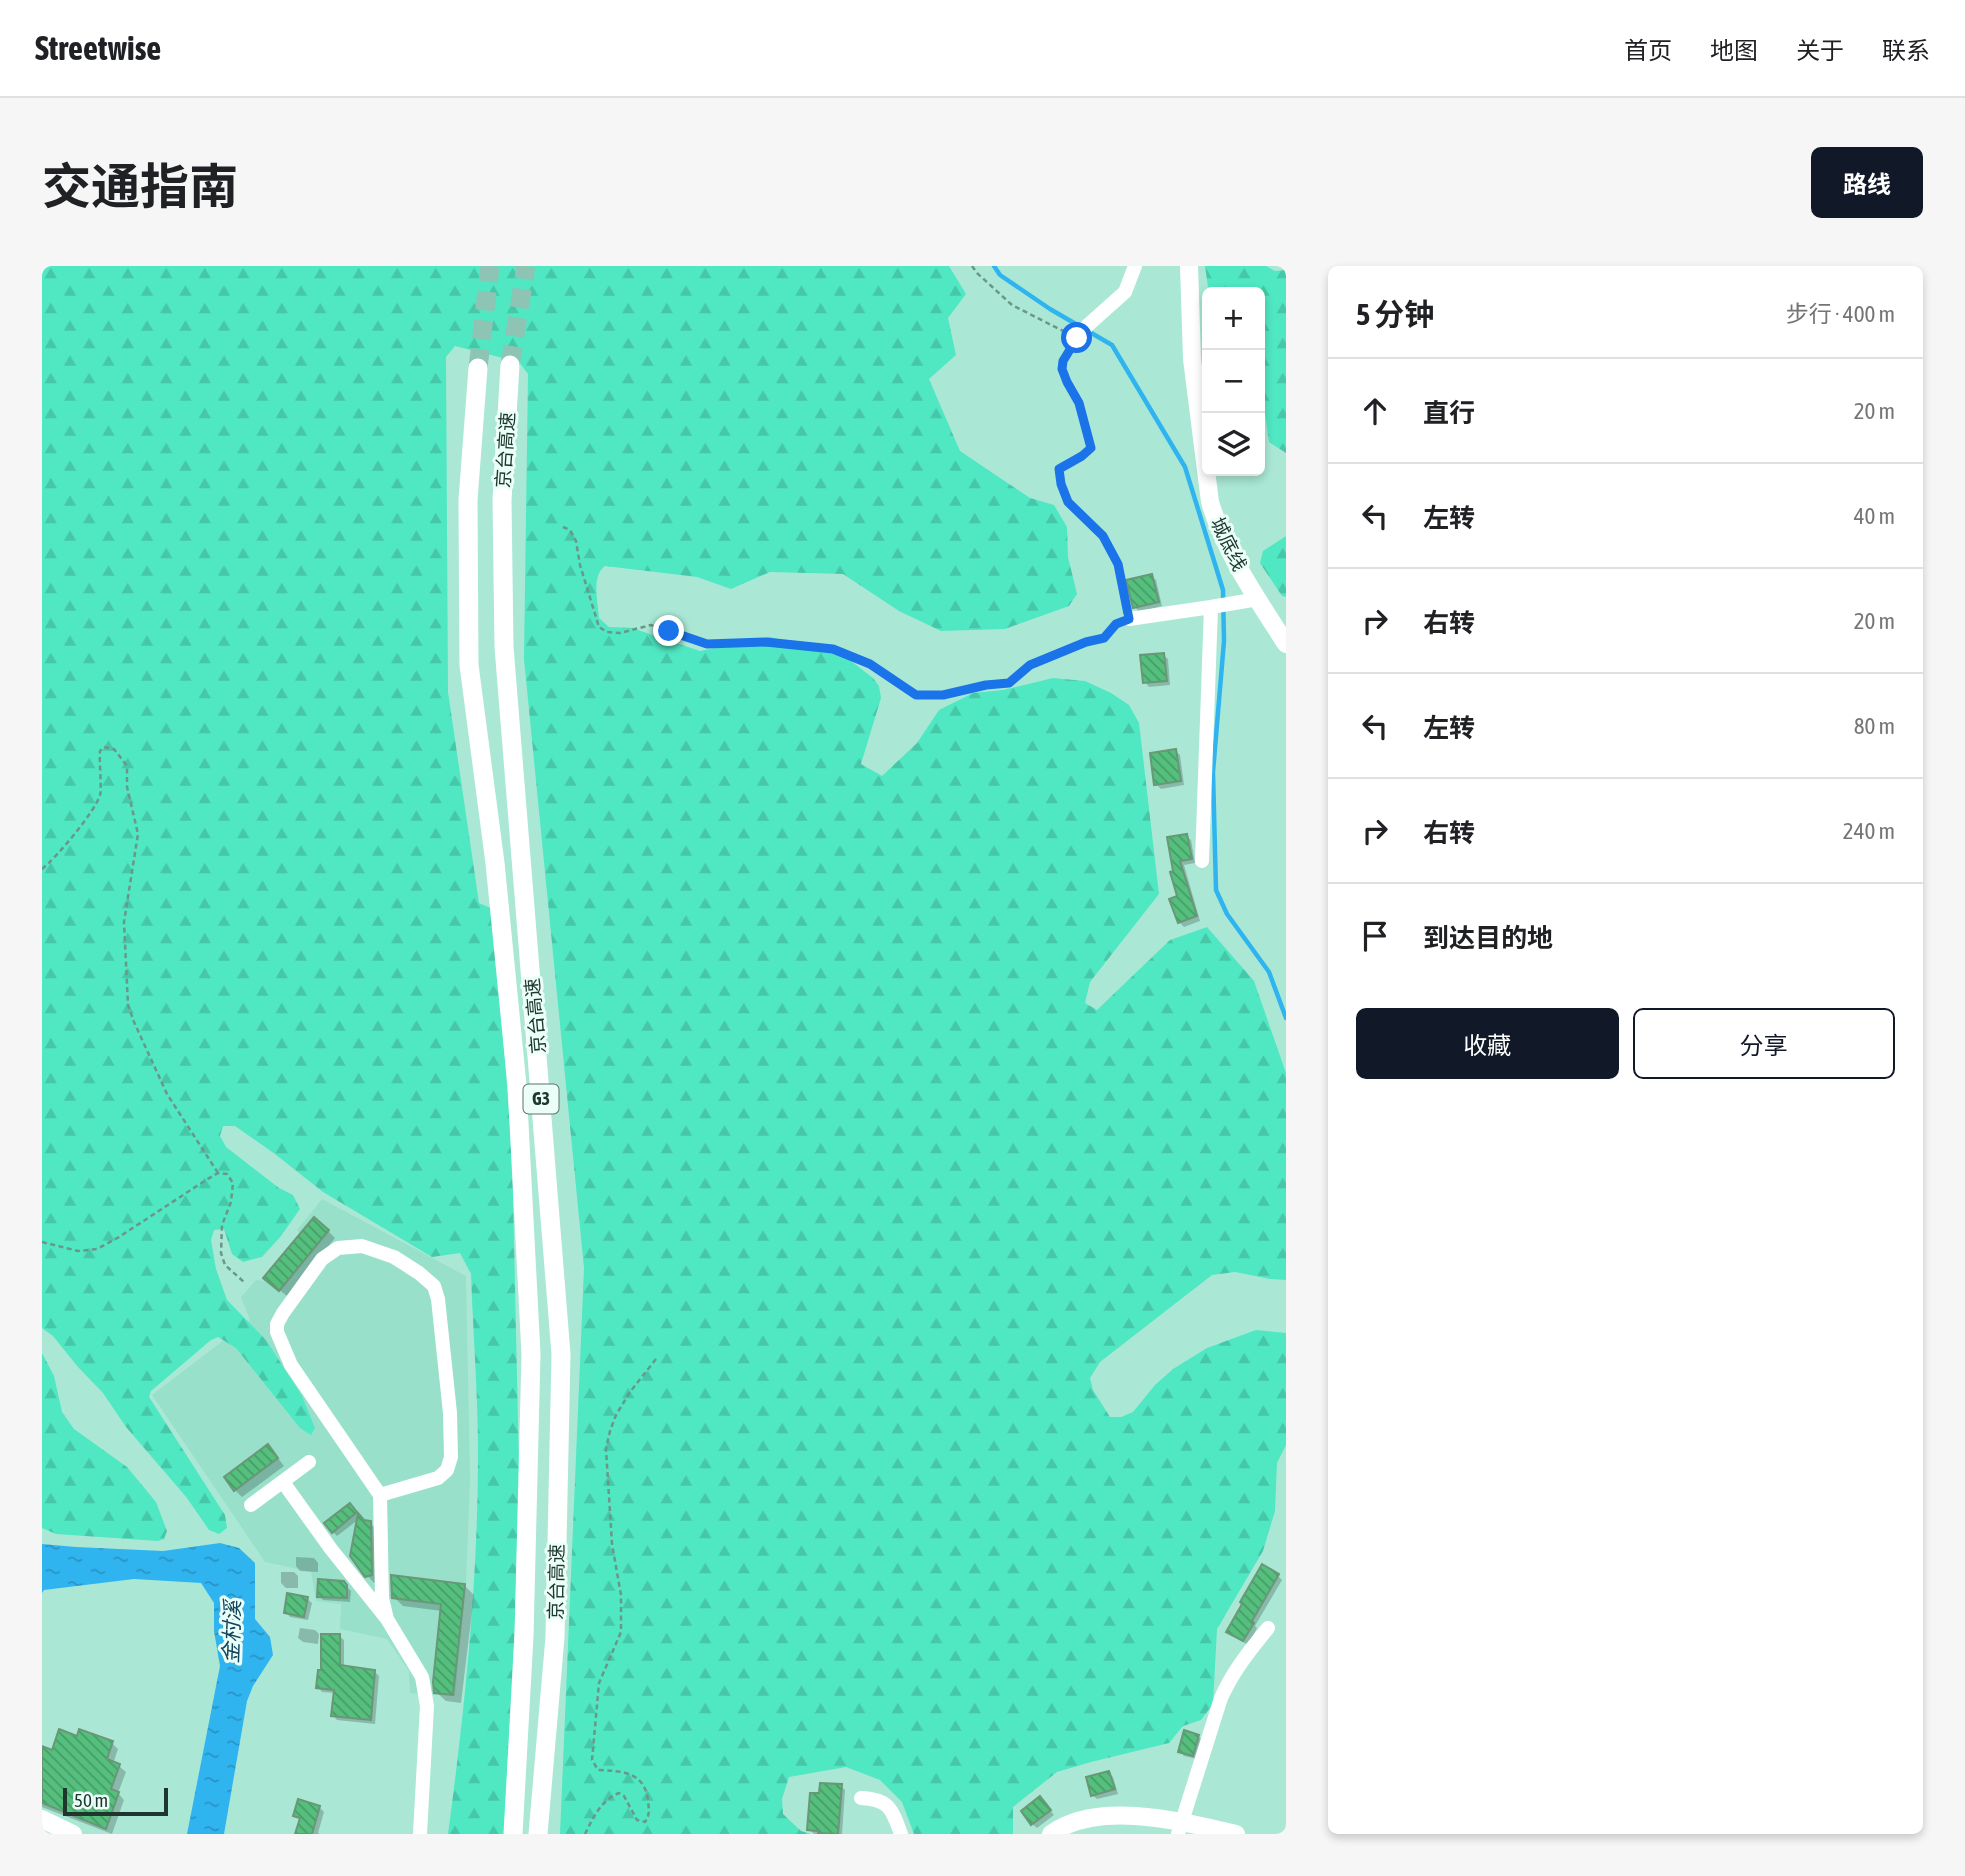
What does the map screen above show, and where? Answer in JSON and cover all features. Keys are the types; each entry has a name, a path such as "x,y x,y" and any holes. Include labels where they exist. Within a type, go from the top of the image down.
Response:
{"highway":[{"name":"京台高速","path":"510,365 502,500 503,647 561,1354 555,1637 538,1834"},
{"name":"京台高速","path":"478,368 468,500 469,665 495,863 517,1085 531,1354 524,1636 513,1834"}],"main road":[{"name":"城底线","path":"1189,266 1192,359 1210,502 1216,522 1238,565 1286,644"},
{"path":"1051,1834 1057,1829 1081,1821 1127,1815 1152,1816 1180,1828 1236,1834"},
{"path":"42,1819 73,1834"}],"street":[{"path":"1077,338 1125,292 1135,266"},
{"path":"1129,619 1258,599"},
{"path":"1202,861 1211,607"},
{"path":"380,1495 438,1478 447,1470 451,1457 450,1413 438,1299 434,1286 394,1257 362,1246 338,1248 322,1259 283,1313 277,1324 277,1332 291,1365 380,1495 382,1598 387,1619"},
{"path":"251,1505 309,1462"},
{"path":"282,1482 387,1619 422,1677 428,1706 421,1834"},
{"path":"1180,1828 1228,1681 1268,1628"},
{"path":"861,1798 887,1804 894,1814 901,1834"}],"path":[{"path":"563,527 569,530 576,541 580,565 599,626 607,632 620,633 651,625 707,644 766,642 833,649 870,664 916,695 943,695 986,685 1009,683 1030,665 1086,642 1104,638 1116,624 1129,619 1118,564 1103,536 1068,502 1058,474 1059,469 1091,448 1079,403 1062,369 1063,361 1077,338 1012,305 976,273 972,266"},
{"path":"42,869 69,841 101,794 100,751 104,747 114,749 127,766 127,787 138,834 124,922 128,1005 167,1094 218,1173"},
{"path":"42,1242 78,1251 97,1249 218,1173 227,1174 233,1183 231,1202 222,1225 221,1253 225,1265 244,1282"},
{"path":"585,1834 603,1804 619,1793 624,1796 637,1819 645,1822 649,1815 647,1791 640,1779 627,1773 598,1770 592,1760 599,1683 621,1632 621,1595 612,1544 606,1449 616,1415 656,1359"}],"shaded area":[{"path":"322,1199 466,1276 470,1479 466,1584 455,1696 410,1693 409,1671 387,1639 340,1629 341,1604 316,1601 311,1572 265,1562 152,1395 250,1320 241,1297 256,1280 273,1282 305,1240 297,1230"}],"green space":[{"path":"42,266 949,266 966,294 948,318 956,355 929,379 960,451 1030,498 1054,505 1067,527 1068,557 1077,594 1069,606 1005,629 941,631 899,611 843,574 770,572 731,589 697,577 605,566 597,583 599,618 609,627 632,628 700,651 770,637 843,655 873,678 879,686 881,698 861,764 882,776 917,743 939,710 973,693 1003,690 1053,678 1085,681 1129,705 1139,723 1159,894 1090,982 1085,1003 1097,1010 1170,940 1207,927 1254,981 1286,1073 1286,1280 1235,1272 1212,1275 1100,1362 1090,1378 1093,1390 1110,1417 1121,1417 1133,1412 1155,1385 1173,1369 1207,1348 1256,1330 1286,1333 1286,1445 1277,1463 1275,1511 1263,1551 1217,1629 1213,1704 1201,1720 1183,1726 1169,1743 1057,1772 1013,1807 1013,1834 914,1834 902,1802 880,1780 846,1767 789,1777 782,1799 783,1814 801,1831 811,1834 560,1834 584,1268 524,659 528,374 519,362 455,346 446,357 448,692 479,903 493,909 512,1150 519,1468 515,1621 504,1834 448,1834 469,1644 476,1549 478,1454 471,1274 460,1253 432,1257 323,1192 235,1126 223,1126 220,1136 226,1147 279,1188 293,1195 300,1209 262,1257 243,1262 232,1254 224,1229 214,1230 211,1240 216,1269 227,1300 266,1340 302,1396 315,1428 311,1435 300,1428 236,1348 218,1337 151,1391 149,1397 225,1515 227,1528 219,1534 209,1530 187,1498 126,1427 103,1393 53,1336 42,1328"},
{"path":"1205,266 1266,266 1275,271 1286,270 1286,453 1269,442 1265,414 1265,287 1208,287"},
{"path":"1286,536 1286,597 1282,596 1260,563 1263,551"},
{"path":"42,1353 54,1376 62,1412 74,1429 127,1467 156,1502 167,1531 164,1539 158,1541 56,1534 42,1528"}],"water":[{"name":"金村溪","path":"220,1543 239,1548 255,1563 255,1619 270,1637 273,1655 253,1686 247,1701 224,1834 187,1834 220,1666 214,1631 214,1603 201,1583 134,1579 44,1590 42,1593 42,1544 163,1551"}],"building":[{"path":"1152,574 1159,602 1133,608 1126,580"},
{"path":"1164,653 1167,681 1143,683 1140,655"},
{"path":"1176,749 1181,781 1154,785 1150,753"},
{"path":"1187,834 1192,859 1180,861 1197,916 1178,923 1169,899 1177,896 1170,872 1173,871 1167,837"},
{"path":"314,1217 329,1230 279,1291 263,1278"},
{"path":"268,1444 278,1458 234,1491 224,1477"},
{"path":"350,1503 357,1512 332,1533 324,1523"},
{"path":"358,1513 364,1520 371,1521 372,1575 365,1577 350,1556"},
{"path":"1262,1564 1279,1574 1243,1641 1226,1632"},
{"path":"391,1575 465,1584 453,1695 434,1693 441,1604 392,1598"},
{"path":"318,1579 344,1581 347,1585 347,1598 317,1597"},
{"path":"287,1593 308,1597 304,1617 284,1613"},
{"path":"321,1634 340,1634 340,1665 375,1670 371,1720 331,1716 334,1690 316,1688 318,1670 321,1670"},
{"path":"59,1729 77,1736 79,1729 113,1741 107,1759 120,1764 111,1789 119,1792 106,1829 42,1803 42,1746 52,1750"},
{"path":"1184,1730 1199,1735 1193,1756 1178,1752"},
{"path":"1109,1771 1115,1789 1091,1796 1086,1777"},
{"path":"820,1783 842,1784 838,1834 807,1830 810,1793 819,1793"},
{"path":"1040,1796 1051,1810 1031,1825 1021,1811"},
{"path":"298,1799 320,1806 312,1834 295,1834 300,1818 293,1816"}],"waterway":[{"path":"994,266 1000,275 1050,309 1112,345 1185,467 1223,590 1224,641 1213,772 1216,890 1227,914 1269,972 1286,1018"}],"tunnel":[{"path":"478,368 490,266"},
{"path":"510,365 526,266"}],"route":[{"path":"669,631 707,644 766,642 833,649 870,664 916,695 943,695 986,685 1009,683 1030,665 1086,642 1104,638 1116,624 1129,619 1118,564 1103,536 1068,502 1058,474 1059,469 1091,448 1079,403 1062,369 1063,361 1077,338"}]}
